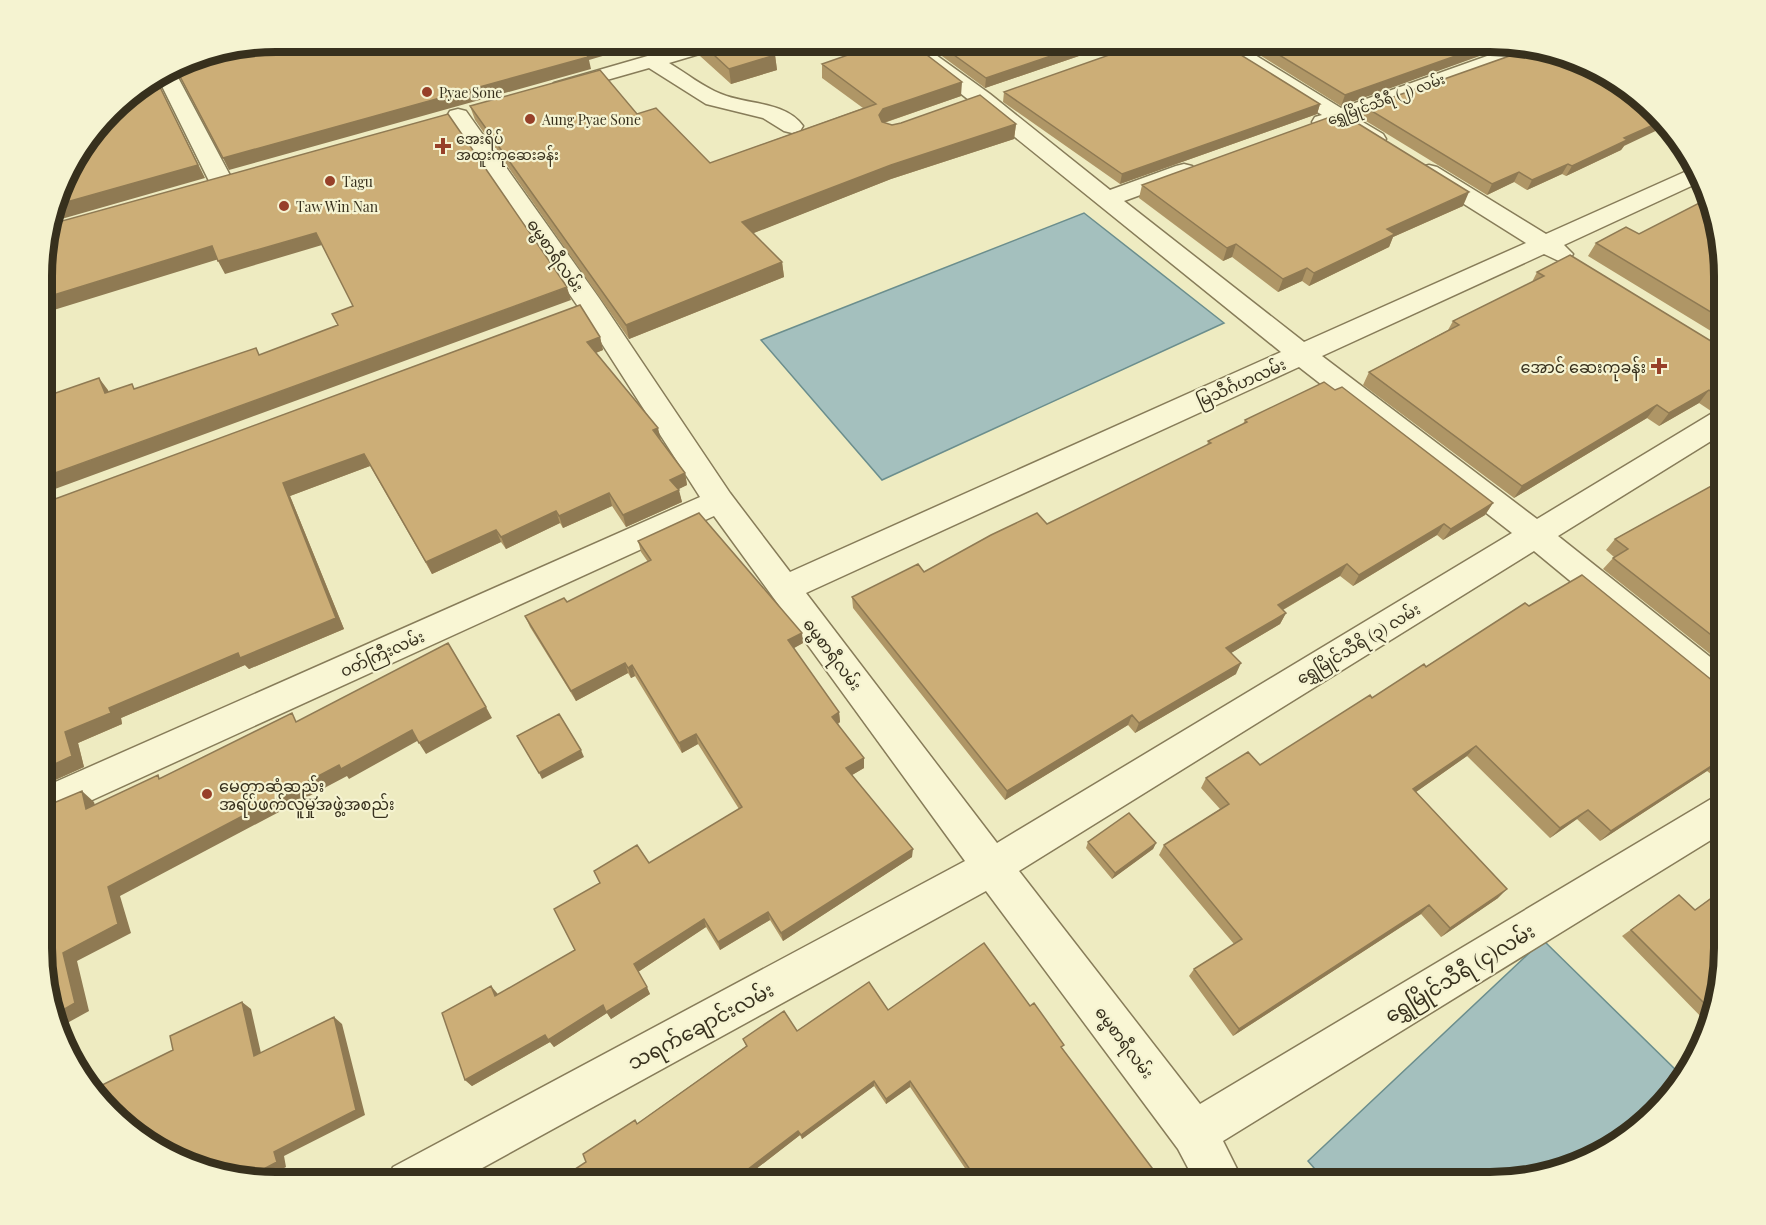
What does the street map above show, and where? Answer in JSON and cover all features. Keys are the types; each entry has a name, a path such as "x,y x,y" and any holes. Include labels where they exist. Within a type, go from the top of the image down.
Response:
{"street":[{"path":"537,93 683,52"},
{"path":"918,52 981,99 1302,355 1535,534 1714,680"},
{"path":"1236,52 1575,263"},
{"name":"ရွှေမြိုင်သီရီ (၂) လမ်း","path":"1305,128 1514,54"},
{"path":"651,61 714,99 771,113 792,126"},
{"path":"170,80 221,181"},
{"path":"959,107 1004,92"},
{"name":"ဓမ္မစာရီလမ်း","path":"458,116 579,308 784,589 1194,1133 1215,1172"},
{"path":"1107,199 1206,163"},
{"path":"199,188 244,175"},
{"name":"မြသီင်္ဂဟလမ်း","path":"784,589 1690,178"},
{"name":"ရွှေမြိုင်သီရိ (၃) လမ်း","path":"992,867 1714,425"},
{"name":"၀တ်ကြီးလမ်း","path":"53,802 719,501"},
{"name":"ရွှေမြိုင်သီရီ (၄)လမ်း","path":"1194,1133 1714,817"},
{"name":"သရက်ချောင်းလမ်း","path":"429,1172 992,867"}],"water":[{"path":"1084,213 1224,323 882,480 761,340"},
{"path":"1543,940 1677,1071 1648,1107 1614,1135 1589,1149 1547,1165 1504,1172 1318,1172 1308,1161"}],"building":[{"path":"276,52 584,52 588,57 223,158 179,75 204,64 247,54"},
{"path":"711,52 772,52 775,55 729,69"},
{"path":"856,52 923,52 962,82 883,109 879,115 882,122 892,125 901,123 980,95 1016,124 891,165 742,222 782,262 626,325 470,106 600,70 637,114 656,108 710,163 876,104 822,64"},
{"path":"950,52 1063,52 986,78"},
{"path":"1118,52 1236,52 1320,104 1122,174 1004,92"},
{"path":"1274,52 1467,52 1345,95"},
{"path":"1516,54 1562,64 1589,76 1614,90 1654,125 1572,166 1568,164 1532,180 1519,172 1492,184 1365,107"},
{"path":"159,86 198,165 65,203 83,164 99,140 129,108"},
{"path":"1341,113 1469,192 1387,229 1395,234 1314,273 1307,268 1283,279 1236,244 1227,248 1142,185"},
{"path":"448,114 567,287 53,474 53,394 99,378 105,393 132,384 134,389 256,348 259,355 338,325 332,314 353,306 316,233 218,261 212,246 53,295 54,247 59,222"},
{"path":"1701,202 1712,247 1714,314 1596,243 1626,227 1639,234"},
{"path":"1570,255 1714,343 1714,393 1709,390 1669,413 1657,405 1522,486 1369,372 1459,325 1453,321 1544,276 1537,272"},
{"path":"580,305 600,337 587,342 658,428 653,430 685,473 670,480 679,490 623,515 609,493 559,516 556,511 501,537 496,530 426,562 364,454 283,483 336,618 240,658 238,653 109,708 111,713 65,732 72,756 53,765 53,500"},
{"path":"1324,382 1335,390 1342,387 1493,503 1451,529 1444,524 1359,575 1347,564 1278,605 1286,613 1226,648 1241,663 1139,723 1132,715 1007,791 852,597 918,564 924,572 1037,513 1047,524 1211,443 1208,441 1247,422 1245,420"},
{"path":"1714,485 1714,637 1613,558 1628,549 1615,539"},
{"path":"699,513 802,633 788,640 839,712 832,717 864,758 846,768 913,849 781,933 768,912 718,942 704,919 634,964 647,987 606,1012 603,1005 548,1040 545,1035 465,1080 442,1013 491,986 495,996 575,950 554,909 600,883 594,871 637,845 649,863 742,807 696,734 679,743 632,665 628,668 625,663 571,691 525,616 564,598 567,602 651,560 638,541"},
{"path":"1582,575 1714,682 1714,764 1611,831 1588,810 1560,828 1476,746 1413,789 1507,889 1450,928 1429,905 1239,1029 1194,969 1242,939 1164,845 1229,804 1206,778 1248,752 1260,765 1370,695 1372,698 1424,664 1426,667 1525,603 1529,606"},
{"path":"448,643 486,707 419,743 412,730 341,769 339,765 108,887 118,924 63,953 75,1003 61,1011 53,963 53,803 82,791 86,809 158,775 159,779 292,713 296,722"},
{"path":"559,714 581,750 539,773 517,736"},
{"path":"1129,813 1156,843 1115,873 1088,842"},
{"path":"1679,895 1695,910 1714,896 1712,978 1706,1005 1631,930"},
{"path":"984,943 1030,1006 1034,1003 1064,1045 1061,1047 1155,1172 972,1172 910,1081 886,1099 874,1081 801,1135 798,1131 744,1172 571,1172 586,1162 583,1154 635,1120 637,1124 747,1046 743,1039 784,1011 797,1031 869,982 888,1010"},
{"path":"242,1002 254,1056 334,1017 356,1110 274,1152 277,1162 259,1172 204,1161 152,1135 118,1107 100,1086 173,1050 170,1036"}],"place":[{"name":"Pyae Sone","path":"427,92"},
{"name":"Aung Pyae Sone","path":"530,119"},
{"name":"အေးရိပ် အထူးကုဆေးခန်း","path":"443,146"},
{"name":"Tagu","path":"330,181"},
{"name":"Taw Win Nan","path":"284,206"},
{"name":"အောင် ဆေးကုခန်း","path":"1659,366"},
{"name":"မေတ္တာဆုံဆည်း အရပ်ဖက်လူမှုအဖွဲ့အစည်း","path":"207,794"}]}
